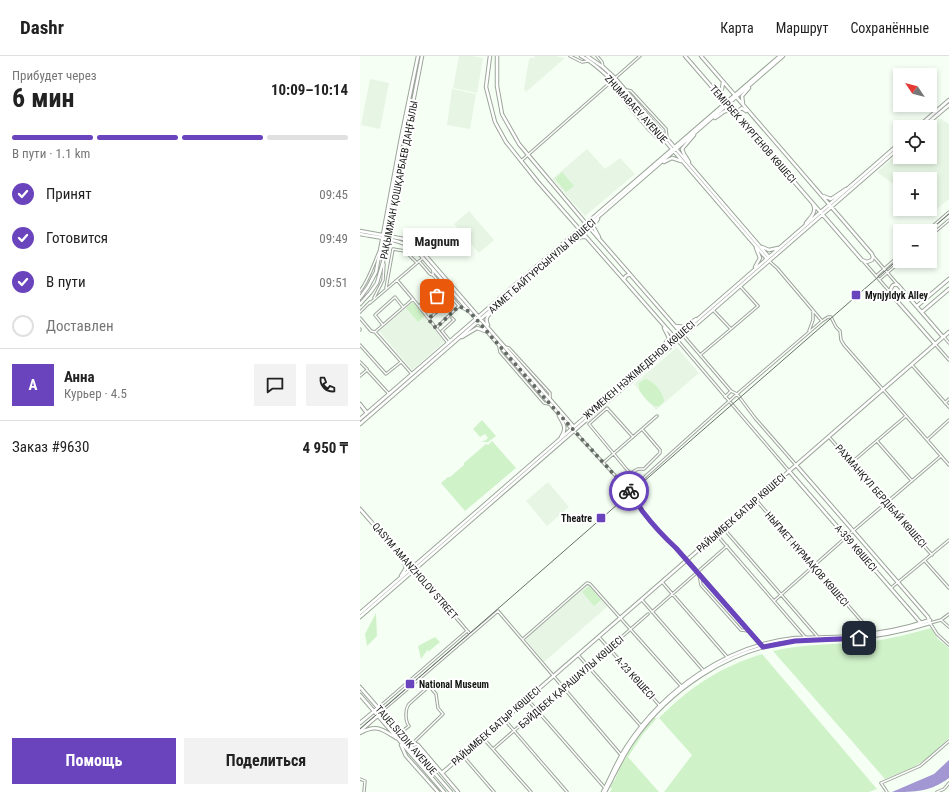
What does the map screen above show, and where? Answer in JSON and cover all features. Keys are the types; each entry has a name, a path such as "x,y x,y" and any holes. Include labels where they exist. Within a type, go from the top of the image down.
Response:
{"street":[{"name":"РАҚЫМЖАН ҚОШҚАРБАЕВ ДАҢҒЫЛЫ","path":"360,298 376,272 418,56"},
{"name":"РАҚЫМЖАН ҚОШҚАРБАЕВ ДАҢҒЫЛЫ","path":"360,304 376,283 383,262 422,56"},
{"path":"490,56 486,87 495,122 506,142 789,471"},
{"path":"497,56 497,86 502,114 510,130 528,155 638,284 736,394 898,583 930,622 937,634 949,645"},
{"path":"570,56 582,62 589,61"},
{"name":"ZHUMABAEV AVENUE","path":"581,56 614,79"},
{"name":"ZHUMABAEV AVENUE","path":"588,56 603,67 674,149"},
{"path":"597,56 602,62 603,67"},
{"path":"521,161 640,56"},
{"name":"ТЕМІРБЕК ЖҮРГЕНОВ КӨШЕСІ","path":"685,56 949,360"},
{"name":"ТЕМІРБЕК ЖҮРГЕНОВ КӨШЕСІ","path":"701,56 949,343"},
{"path":"670,153 780,56"},
{"path":"735,96 784,56"},
{"path":"745,107 742,96 754,81"},
{"path":"715,90 722,89 723,82"},
{"path":"624,90 625,102 657,138 666,140"},
{"path":"926,120 949,100"},
{"path":"674,149 709,121 726,104"},
{"path":"931,120 949,105"},
{"path":"748,129 738,113 740,108 744,109 757,122"},
{"path":"709,121 728,110 734,113"},
{"path":"691,166 682,149 694,133"},
{"name":"ЖҰМЕКЕН НӘЖІМЕДЕНОВ КӨШЕСІ","path":"830,206 847,188 893,148"},
{"path":"674,149 683,162 769,259"},
{"path":"674,149 691,166 760,246 773,264 822,321"},
{"name":"АХМЕТ БАЙТҰРСЫНҰЛЫ КӨШЕСІ","path":"587,225 602,214 661,163 670,153"},
{"name":"АХМЕТ БАЙТҰРСЫНҰЛЫ КӨШЕСІ","path":"360,424 478,319 670,153"},
{"name":"ЖҰМЕКЕН НӘЖІМЕДЕНОВ КӨШЕСІ","path":"683,334 713,310 769,259 893,153"},
{"path":"661,163 672,158 683,162"},
{"path":"818,192 831,199 847,188"},
{"path":"803,228 814,213 814,207 811,200"},
{"path":"935,224 949,212"},
{"name":"ЖҰМЕКЕН НӘЖІМЕДЕНОВ КӨШЕСІ","path":"360,613 413,569 677,340 700,317 754,270 769,259 780,247 822,213"},
{"path":"600,240 594,226 602,214"},
{"path":"937,230 949,220"},
{"name":"АХМЕТ БАЙТҰРСЫНҰЛЫ КӨШЕСІ","path":"360,419 449,342 499,303 564,247 581,230"},
{"path":"360,231 407,244 433,268 470,312 505,347 578,434 624,484 634,496 645,514 663,536 687,560 762,646"},
{"path":"360,234 383,237"},
{"path":"564,247 584,236 588,239"},
{"path":"388,238 404,239 419,248 490,335 550,404 565,427 562,435 553,446"},
{"path":"754,270 760,258 756,246"},
{"path":"760,246 769,250 780,247"},
{"path":"360,291 367,281 380,248"},
{"path":"386,289 392,249 405,250 430,274 433,275 459,306 470,312"},
{"path":"862,260 870,262 873,257 872,254"},
{"path":"360,312 423,258"},
{"path":"876,276 893,261"},
{"path":"370,303 381,285 384,273 383,262"},
{"path":"433,268 433,275"},
{"path":"880,279 893,268"},
{"path":"624,279 630,274"},
{"path":"917,306 949,279"},
{"path":"397,280 425,313 428,319 449,342"},
{"path":"632,289 638,284"},
{"path":"891,294 890,288 894,284 898,285"},
{"path":"381,285 386,289"},
{"path":"700,355 758,306 740,286"},
{"path":"922,312 949,289"},
{"path":"419,306 435,295 444,305 428,319"},
{"path":"383,325 375,315 395,297 403,307"},
{"path":"375,332 413,299"},
{"path":"926,299 924,303 925,306 932,303"},
{"path":"424,303 428,309 425,313"},
{"path":"496,337 486,323 486,320 487,316 499,303"},
{"path":"436,328 459,306"},
{"path":"713,310 731,329"},
{"path":"808,333 813,320 813,310"},
{"path":"629,491 729,402 736,394 828,316 832,318 834,324 840,331 844,345 949,465"},
{"path":"674,325 684,327 700,317"},
{"path":"360,318 371,331 375,332 412,374"},
{"path":"449,342 442,331 454,320 452,318"},
{"path":"659,353 669,338 661,322"},
{"path":"456,340 477,328 484,330 490,335"},
{"name":"РАЙЫМБЕК БАТЫР КӨШЕСІ","path":"442,773 949,332"},
{"name":"ЖҰМЕКЕН НӘЖІМЕДЕНОВ КӨШЕСІ","path":"360,617 659,353 677,340"},
{"path":"360,345 386,374 401,362"},
{"path":"360,362 389,394"},
{"path":"912,365 949,407"},
{"path":"360,376 367,370"},
{"path":"725,397 732,391"},
{"path":"945,402 949,399"},
{"path":"360,404 370,415"},
{"path":"553,408 574,429"},
{"path":"633,437 607,408 589,424 628,472 644,468 658,455 660,450 642,429"},
{"path":"603,462 657,416"},
{"path":"852,462 906,416"},
{"path":"927,440 949,420"},
{"name":"РАХМАНҚҰЛ БЕРДІБАЙ КӨШЕСІ","path":"829,436 932,555"},
{"path":"877,441 912,481"},
{"path":"774,601 941,456"},
{"name":"А-359 КӨШЕСІ","path":"789,471 891,588 921,625"},
{"path":"634,496 641,480"},
{"name":"НЫҒМЕТ НҰРМАҚОВ КӨШЕСІ","path":"756,500 873,635"},
{"name":"QASYM AMANZHOLOV STREET","path":"360,509 470,634"},
{"path":"724,529 818,639"},
{"path":"717,535 806,639"},
{"path":"891,588 949,540"},
{"path":"652,612 727,546"},
{"path":"397,581 406,568 400,553"},
{"path":"925,561 949,588"},
{"path":"698,573 701,585 741,630 750,632"},
{"path":"662,582 729,659"},
{"path":"522,640 587,583 590,584 631,629 682,688"},
{"path":"642,600 704,672"},
{"path":"360,732 383,710 498,611 622,755"},
{"name":"БӘЙДІБЕК ҚАРАШАҰЛЫ КӨШЕСІ","path":"493,749 648,614"},
{"path":"605,791 622,755 642,727 682,688 704,672 729,659 778,641 844,639 873,635 941,620 949,614"},
{"path":"941,620 949,627"},
{"path":"360,723 467,631"},
{"name":"А-23 КӨШЕСІ","path":"599,637 661,707"},
{"path":"578,655 642,727"},
{"name":"TAUELSIZDIK AVENUE","path":"360,688 451,792"},
{"path":"400,734 409,726 406,720 407,707 427,688 430,688 436,694 437,704 443,714 414,742"},
{"name":"TAUELSIZDIK AVENUE","path":"360,695 444,792"},
{"path":"527,699 605,791"},
{"path":"504,719 567,792"},
{"path":"605,791 623,757 642,727"},
{"path":"360,732 371,728 378,728 388,732 400,741 406,756 428,783 438,792"},
{"path":"403,737 418,745 458,792"},
{"path":"483,738 531,792"},
{"path":"887,792 881,783 920,766 949,741"},
{"path":"462,756 494,792"},
{"path":"360,779 365,781 364,792"},
{"path":"937,792 944,789 949,784"}],"shaded area":[{"path":"459,56 483,58 477,93 453,88"},
{"path":"535,56 555,56 565,58 526,92 524,89 529,59 534,58"},
{"path":"370,79 389,83 380,129 361,125"},
{"path":"452,89 476,94 470,129 447,125"},
{"path":"939,118 949,124 949,199 937,209 937,172 893,172 893,184 877,172 893,158 893,164 937,164 937,120"},
{"path":"587,149 605,169 620,158 635,174 585,216 552,179"},
{"path":"469,211 494,240 479,253 454,224"},
{"path":"413,302 445,341 412,370 379,331"},
{"path":"677,347 699,373 656,410 634,384"},
{"path":"548,482 569,507 547,526 526,501"},
{"path":"588,584 608,606 544,662 525,639"},
{"path":"949,760 949,778 942,783 929,789 908,792 892,792 934,774"}],"green space":[{"path":"562,172 574,186 566,192 555,179"},
{"path":"413,302 425,316 418,322 406,308"},
{"path":"645,379 655,384 662,394 664,401 661,405 654,406 639,390 639,383"},
{"path":"482,420 496,436 488,442 482,441 488,438 485,434 480,437 473,429"},
{"path":"492,441 516,468 465,511 441,483 464,465 464,463 486,444 488,445"},
{"path":"589,586 601,600 594,606 582,592"},
{"path":"376,613 377,636 367,646 365,634"},
{"path":"931,628 938,639 949,648 949,738 928,758 912,768 885,779 773,651 809,645 868,642"},
{"path":"435,637 440,642 428,652 428,649 421,659 418,646"},
{"path":"762,654 877,789 869,792 664,792 692,755 659,718 682,697 706,679 733,665"},
{"path":"654,718 657,718 643,734 628,757 659,792 610,792 612,789 610,787 631,747"}],"tram line":[{"path":"937,224 949,214"},
{"path":"360,729 893,264"}],"way so far":[{"path":"437,296 444,305 428,319 436,328 459,306 470,312 550,404 629,491"}],"place":[{"name":"Mynjyldyk Alley","path":"856,295"},
{"name":"Magnum","path":"437,296"},
{"name":"Theatre","path":"601,518"},
{"name":"National Museum","path":"410,684"}],"route":[{"path":"629,491 663,536 676,548 763,647 795,641 859,638"}]}
